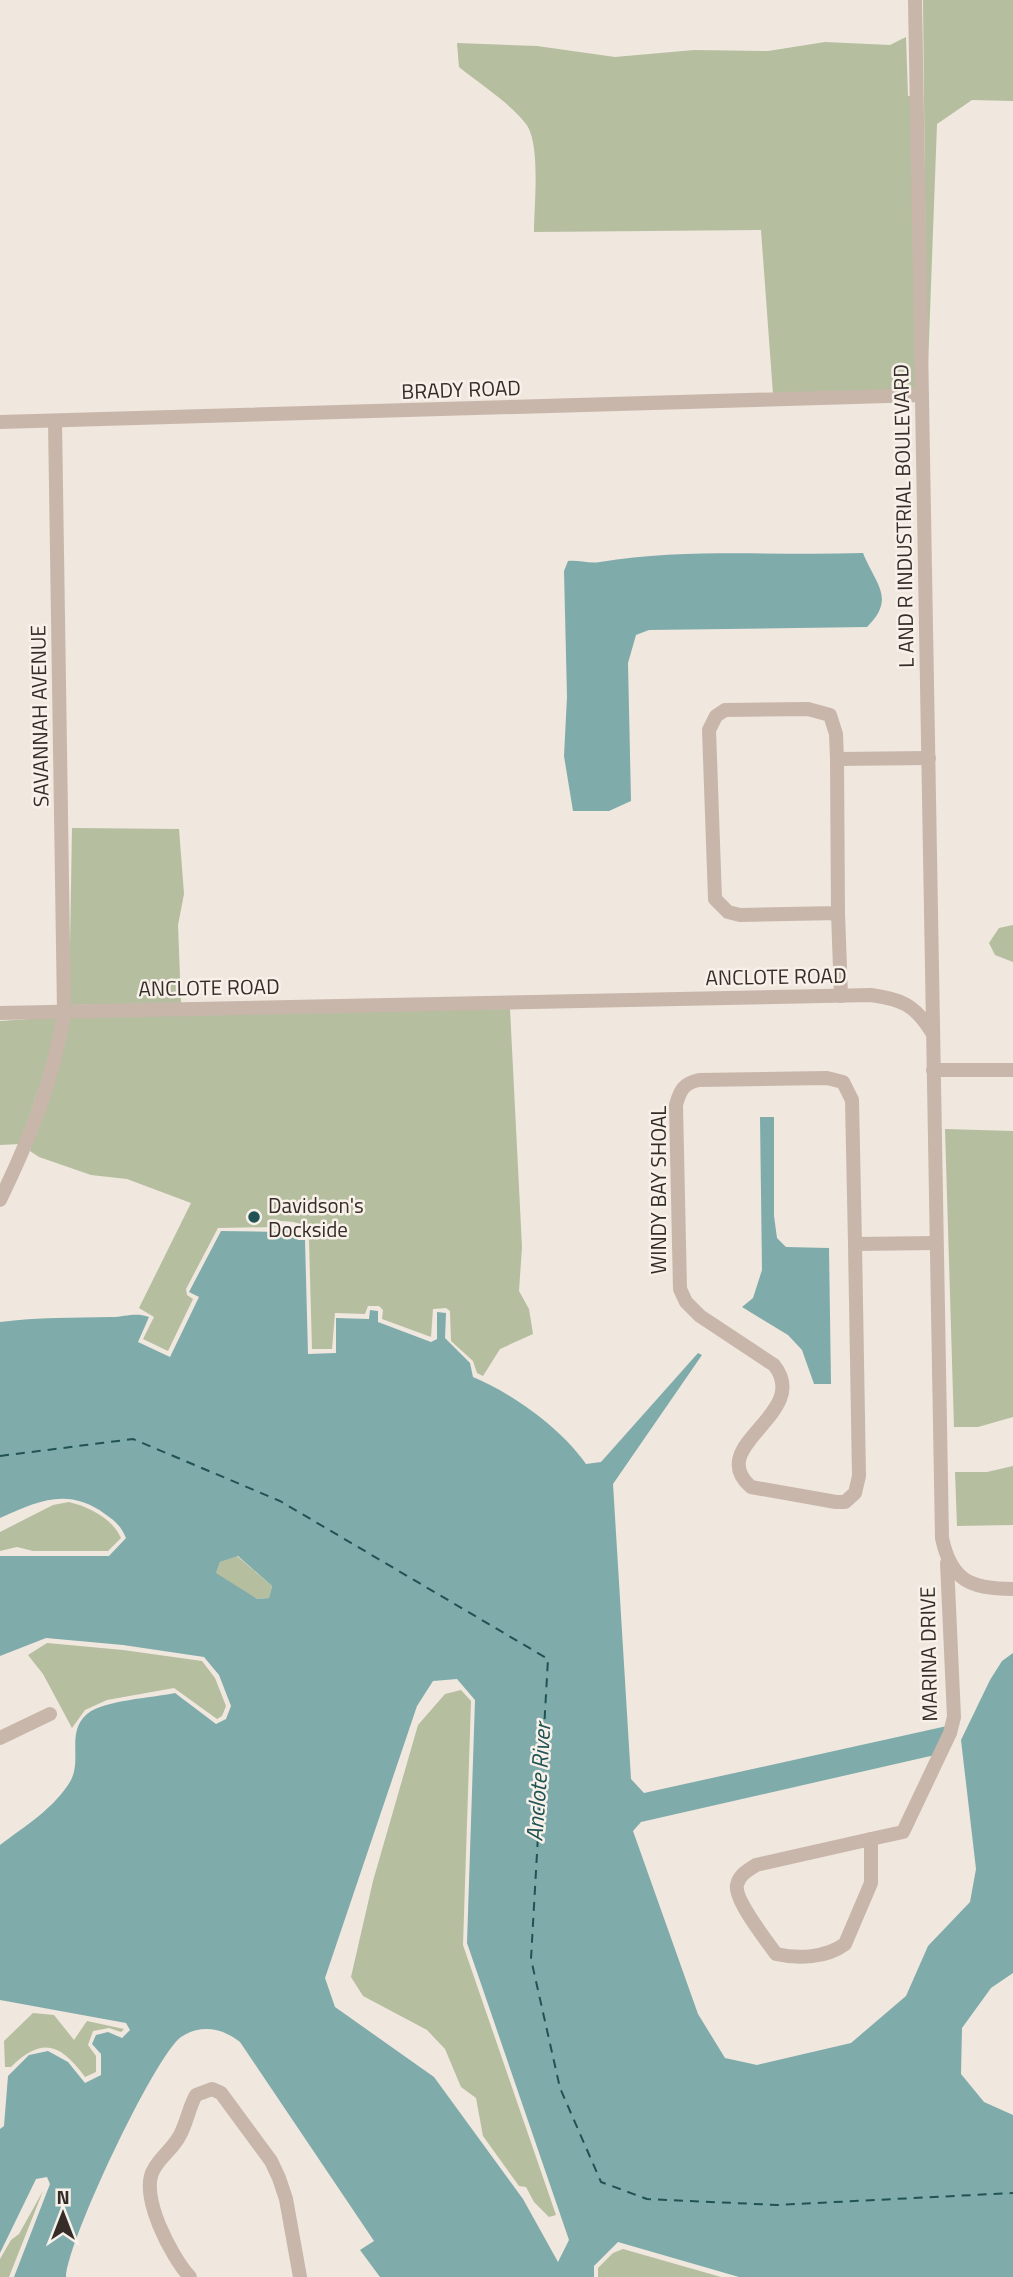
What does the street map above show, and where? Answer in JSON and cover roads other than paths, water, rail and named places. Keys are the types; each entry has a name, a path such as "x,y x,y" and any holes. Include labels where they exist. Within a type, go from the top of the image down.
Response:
{"street":[{"name":"L AND R INDUSTRIAL BOULEVARD","path":"915,0 929,758 931,1031"},
{"name":"BRADY ROAD","path":"0,422 922,395"},
{"name":"SAVANNAH AVENUE","path":"0,1200 27,1144 59,1045 64,1011 55,421"},
{"path":"838,913 740,915 721,908 714,888 709,730 716,716 725,710 822,710 830,715 834,722 841,996"},
{"path":"837,758 929,758"},
{"name":"ANCLOTE ROAD","path":"0,1013 841,996 897,998 912,1005 931,1031"},
{"path":"931,1031 942,1538 946,1558 956,1573 968,1583 1013,1589"},
{"path":"933,1070 1013,1070"},
{"name":"WINDY BAY SHOAL","path":"827,1078 843,1082 852,1100 855,1244 859,1476 855,1493 845,1502 836,1502 751,1487 742,1479 738,1468 740,1455 784,1394 785,1387 783,1377 774,1365 694,1311 680,1289 676,1105 687,1083 827,1078"},
{"path":"855,1244 936,1243"},
{"name":"MARINA DRIVE","path":"871,1839 871,1883 845,1944 837,1950 796,1958 776,1954 741,1901 737,1885 742,1873 756,1865 871,1839 903,1832 938,1760 954,1717 946,1558"},
{"path":"0,1738 50,1714"},
{"path":"190,2277 173,2253 159,2223 149,2184 153,2170 172,2150 182,2132 196,2095 212,2089 220,2093 271,2161 286,2199 300,2277"}],"water":[{"path":"863,553 878,583 882,599 876,617 867,627 649,630 636,635 628,663 631,801 609,811 573,811 564,756 567,697 564,571 568,561 596,562 698,554"},
{"path":"760,1117 774,1117 774,1216 777,1238 786,1247 829,1248 831,1384 814,1384 802,1350 788,1335 742,1307 753,1298 762,1270"},
{"name":"Anclote River","path":"280,1226 297,1226 298,1240 305,1240 308,1354 336,1353 336,1318 369,1319 370,1310 378,1311 378,1322 431,1342 437,1339 437,1312 446,1313 445,1338 470,1363 473,1377 504,1392 535,1413 564,1438 586,1464 601,1462 698,1353 702,1355 613,1484 631,1779 644,1793 947,1726 935,1755 641,1822 633,1831 698,2014 725,2058 757,2065 851,2043 906,1996 928,1946 970,1902 976,1869 961,1740 990,1680 1002,1661 1013,1653 1013,1973 991,1988 962,2028 961,2074 984,2102 1013,2115 1013,2277 739,2277 618,2242 594,2266 594,2277 380,2277 360,2250 374,2241 240,2042 226,2033 204,2029 181,2037 168,2052 133,2112 96,2191 70,2257 66,2277 14,2277 50,2184 47,2177 36,2179 0,2253 0,2129 4,2126 8,2076 29,2055 48,2051 68,2062 85,2083 101,2075 101,2054 92,2044 96,2035 108,2032 122,2038 130,2030 126,2023 0,2000 0,1845 39,1816 57,1799 71,1780 77,1729 87,1714 95,1709 175,1693 216,1724 226,1719 231,1706 219,1675 204,1657 123,1645 46,1638 0,1656 0,1556 109,1556 126,1538 112,1519 91,1506 66,1499 40,1502 0,1518 0,1322 42,1318 135,1315 149,1317 138,1342 170,1357 199,1297 189,1292 221,1231 280,1232","holes":["238,1556 272,1586 269,1598 257,1599 216,1573 220,1562","457,1679 475,1700 467,1943 569,2240 558,2262 523,2199 434,2077 335,2007 325,1978 417,1706 433,1681"]}],"place":[{"name":"Davidson's Dockside","path":"254,1217"}]}
